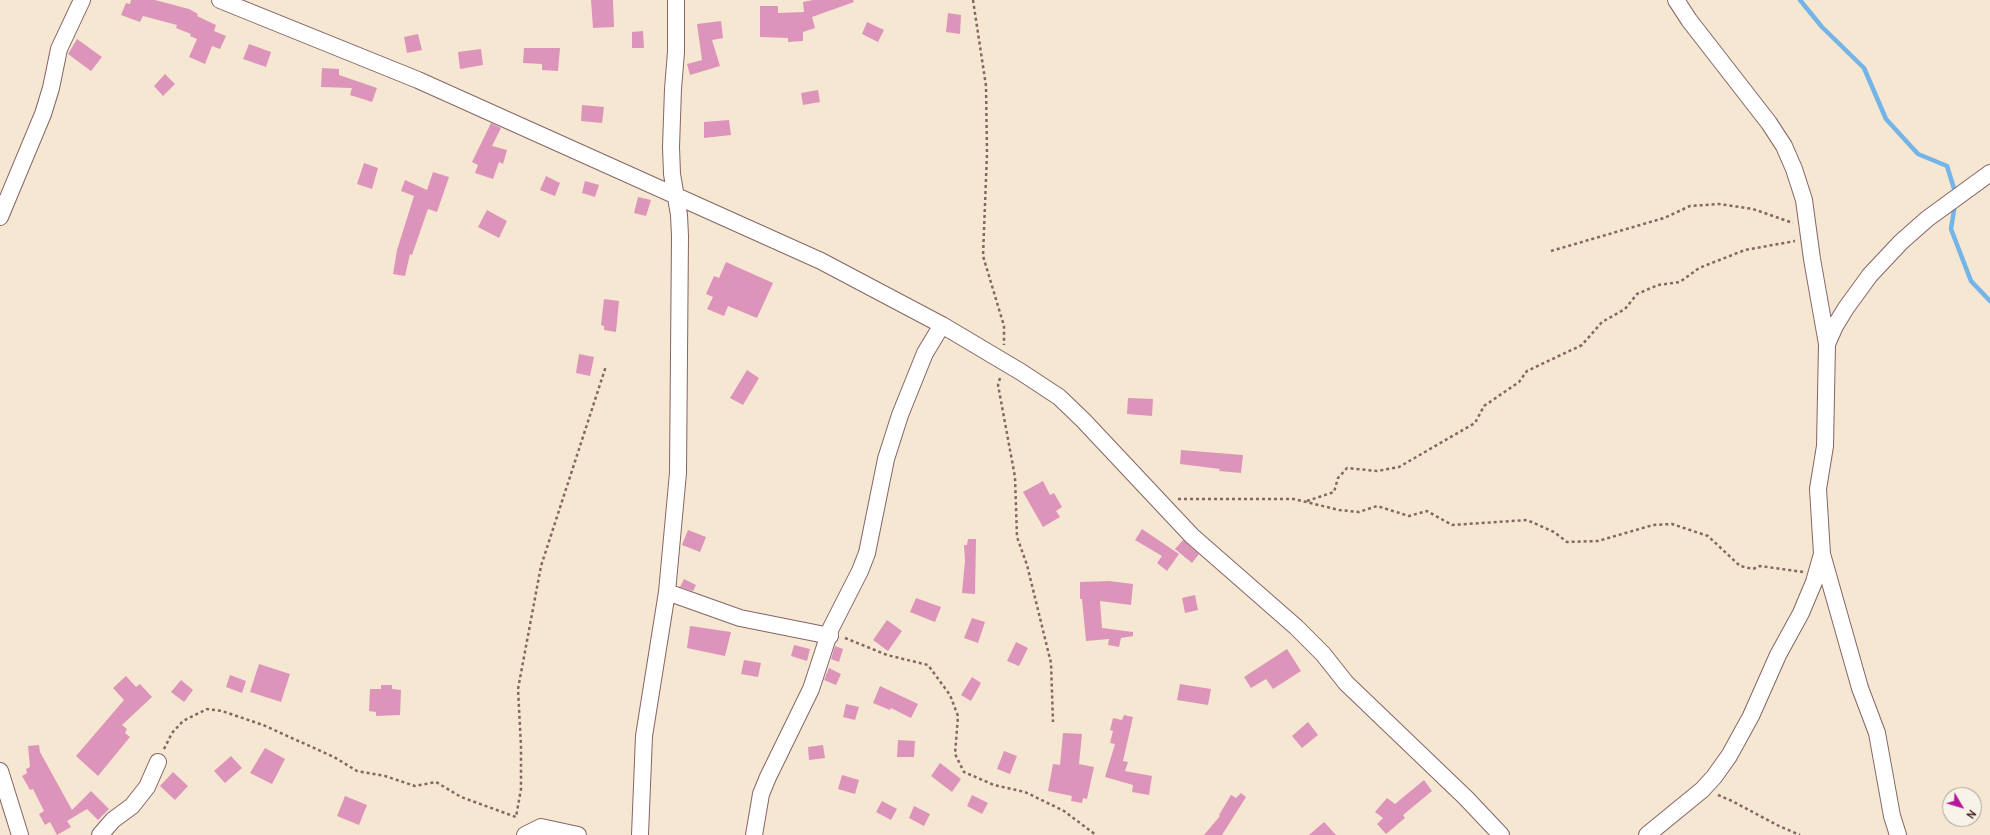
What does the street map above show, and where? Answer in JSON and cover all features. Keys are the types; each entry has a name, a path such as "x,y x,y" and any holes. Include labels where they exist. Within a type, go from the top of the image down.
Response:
{"street":[{"path":"0,217 43,114 59,49 82,0"},
{"path":"220,0 418,80 821,261 942,325 1021,372 1059,398 1083,420 1192,536 1296,626 1323,654 1346,683 1466,798 1501,835"},
{"path":"640,835 644,736 667,592 678,466 680,236 672,174 671,147 676,52 676,0"},
{"path":"1676,0 1694,26 1769,123 1784,146 1794,169 1804,200 1827,344 1825,446 1818,489 1820,561 1860,688 1878,733 1892,816 1898,835"},
{"path":"1827,344 1835,326 1846,308 1870,275 1901,242 1927,219 1990,172"},
{"path":"754,835 761,794 811,689 831,632 860,571 866,553 886,458 900,415 925,353 942,325"},
{"path":"1646,835 1702,790 1714,777 1739,738 1778,655 1801,613 1820,561"},
{"path":"667,592 740,618 831,632"},
{"path":"100,835 112,820 132,806 147,787 158,762"},
{"path":"0,771 20,835"},
{"path":"525,835 541,827 578,835"}],"path":[{"path":"1551,251 1664,218 1690,206 1719,204 1753,209 1809,233"},
{"path":"1307,501 1334,492 1338,478 1347,468 1377,470 1399,467 1475,423 1484,406 1519,382 1527,370 1582,345 1602,322 1625,309 1637,294 1658,285 1680,282 1699,268 1745,250 1809,233"},
{"path":"158,762 172,733 184,721 207,709 222,711 263,726 328,754 357,771 385,776 415,786 436,782 461,797 516,817 521,789 521,746 518,689 541,566 606,366"},
{"path":"1162,504 1172,499 1294,498 1339,510 1359,512 1377,506 1409,516 1427,511 1452,525 1527,520 1554,532 1566,542 1598,541 1653,525 1672,524 1708,536 1740,566 1753,569 1760,566 1796,572 1807,572 1820,561"},
{"path":"831,632 887,655 928,665 950,695 958,716 955,754 964,772 994,785 1025,792 1064,811 1096,835"},
{"path":"1702,790 1732,801 1800,835"}],"building":[{"path":"131,0 155,0 189,9 198,14 197,16 216,25 214,31 226,36 220,49 212,46 205,64 189,57 197,39 190,36 191,34 176,28 177,25 143,16 140,22 121,15 126,3 130,4"},
{"path":"591,0 613,0 614,27 593,28"},
{"path":"813,0 853,0 854,2 812,17 815,28 803,32 803,41 788,42 788,38 760,37 760,6 778,6 778,13 804,12 803,2"},
{"path":"948,13 961,15 960,34 946,32"},
{"path":"721,21 723,38 712,40 720,66 690,75 687,64 702,60 697,24"},
{"path":"867,22 884,30 878,42 862,34"},
{"path":"643,31 644,48 632,48 632,32"},
{"path":"418,34 422,50 407,53 404,37"},
{"path":"77,39 102,57 91,71 68,54"},
{"path":"249,44 271,52 266,67 243,59"},
{"path":"524,48 560,48 558,71 542,70 542,64 523,63"},
{"path":"481,49 483,65 460,69 458,52"},
{"path":"322,68 339,69 339,75 377,88 372,102 350,95 352,88 321,87"},
{"path":"165,74 175,84 163,96 154,86"},
{"path":"818,90 820,102 803,105 801,93"},
{"path":"582,105 604,107 602,123 581,121"},
{"path":"729,120 731,135 704,138 704,122"},
{"path":"491,123 501,128 492,146 507,150 503,164 499,162 493,179 475,173 478,165 472,162"},
{"path":"364,163 378,168 372,189 357,184"},
{"path":"433,172 449,177 437,212 428,209 412,255 410,254 405,276 393,274 397,250 414,196 401,191 405,180 427,190"},
{"path":"546,176 560,183 555,196 540,190"},
{"path":"585,181 599,185 595,197 582,193"},
{"path":"638,197 651,200 646,216 634,213"},
{"path":"487,210 507,221 499,238 478,227"},
{"path":"726,262 773,283 757,318 728,306 724,316 707,309 713,297 706,294 714,276 719,278"},
{"path":"604,299 619,301 616,332 604,330 604,326 601,325"},
{"path":"579,354 594,357 590,376 576,373"},
{"path":"747,370 759,378 743,405 730,398"},
{"path":"1128,398 1153,399 1152,416 1127,414"},
{"path":"1181,450 1243,455 1241,473 1219,471 1220,469 1180,464"},
{"path":"1043,481 1050,495 1054,493 1062,507 1056,511 1060,517 1043,527 1023,492"},
{"path":"1142,529 1179,554 1167,571 1157,563 1162,556 1135,540"},
{"path":"688,530 706,537 700,552 682,545"},
{"path":"968,539 976,539 975,594 962,593 965,561 964,545 967,545"},
{"path":"1183,540 1199,554 1192,563 1175,549"},
{"path":"684,579 696,585 693,591 680,587"},
{"path":"1109,581 1133,584 1131,605 1100,601 1102,628 1133,632 1133,636 1121,638 1119,647 1108,645 1109,639 1086,641 1082,599 1080,599 1080,582"},
{"path":"1195,595 1198,610 1185,613 1182,598"},
{"path":"916,598 941,607 935,622 910,612"},
{"path":"972,618 985,622 978,643 964,638"},
{"path":"887,620 902,631 888,651 873,640"},
{"path":"690,626 731,632 725,656 687,648"},
{"path":"1016,642 1028,648 1019,666 1007,661"},
{"path":"794,645 810,649 807,661 791,656"},
{"path":"835,646 843,649 839,662 831,659"},
{"path":"1287,649 1301,671 1273,689 1266,679 1251,688 1244,677"},
{"path":"744,660 761,663 758,677 741,674"},
{"path":"259,664 290,674 281,702 250,692"},
{"path":"829,668 841,674 836,685 824,680"},
{"path":"230,675 246,681 242,693 226,687"},
{"path":"126,676 136,687 140,684 152,697 122,725 127,729 125,733 130,737 98,776 76,756 124,700 113,688"},
{"path":"972,677 981,683 971,701 961,695"},
{"path":"181,680 193,690 184,702 171,692"},
{"path":"1180,684 1211,689 1208,705 1177,700"},
{"path":"381,685 392,685 392,689 401,690 400,715 376,716 376,712 369,711 370,689 381,689"},
{"path":"880,686 918,704 911,718 891,708 890,710 873,703"},
{"path":"846,704 859,707 855,720 843,717"},
{"path":"1124,715 1133,717 1123,761 1128,762 1125,771 1152,776 1149,795 1132,792 1133,785 1105,777 1115,744 1110,743 1113,731 1110,730 1113,718 1122,720"},
{"path":"1308,722 1318,735 1302,748 1292,736"},
{"path":"1063,733 1082,734 1079,764 1094,767 1087,799 1083,798 1082,803 1071,801 1072,796 1048,791 1053,764 1060,765"},
{"path":"898,740 915,741 914,757 897,757"},
{"path":"39,745 40,752 72,810 91,791 109,809 98,820 87,809 67,821 71,827 57,835 50,822 45,825 39,814 44,811 33,789 30,790 22,776 27,773 26,769 30,767 28,746"},
{"path":"823,745 825,758 809,760 808,747"},
{"path":"265,748 285,759 272,784 250,773"},
{"path":"1004,751 1017,756 1010,774 997,769"},
{"path":"231,756 242,768 225,783 214,771"},
{"path":"940,763 961,779 952,792 931,776"},
{"path":"173,772 188,786 175,800 160,786"},
{"path":"842,775 859,780 855,794 838,789"},
{"path":"1424,780 1432,791 1403,815 1405,818 1386,834 1377,824 1383,818 1375,812 1387,798 1395,804"},
{"path":"1241,793 1246,797 1222,835 1204,835 1220,816 1219,815 1231,795 1236,798"},
{"path":"972,795 988,803 982,814 967,806"},
{"path":"345,796 367,805 359,825 337,816"},
{"path":"882,801 897,809 891,820 876,812"},
{"path":"914,806 930,814 924,826 909,818"},
{"path":"1324,822 1336,835 1309,835"}],"waterway":[{"path":"1800,0 1822,27 1864,68 1886,119 1918,154 1947,166 1956,195"},
{"path":"1955,204 1951,229 1971,281 1990,301"}]}
